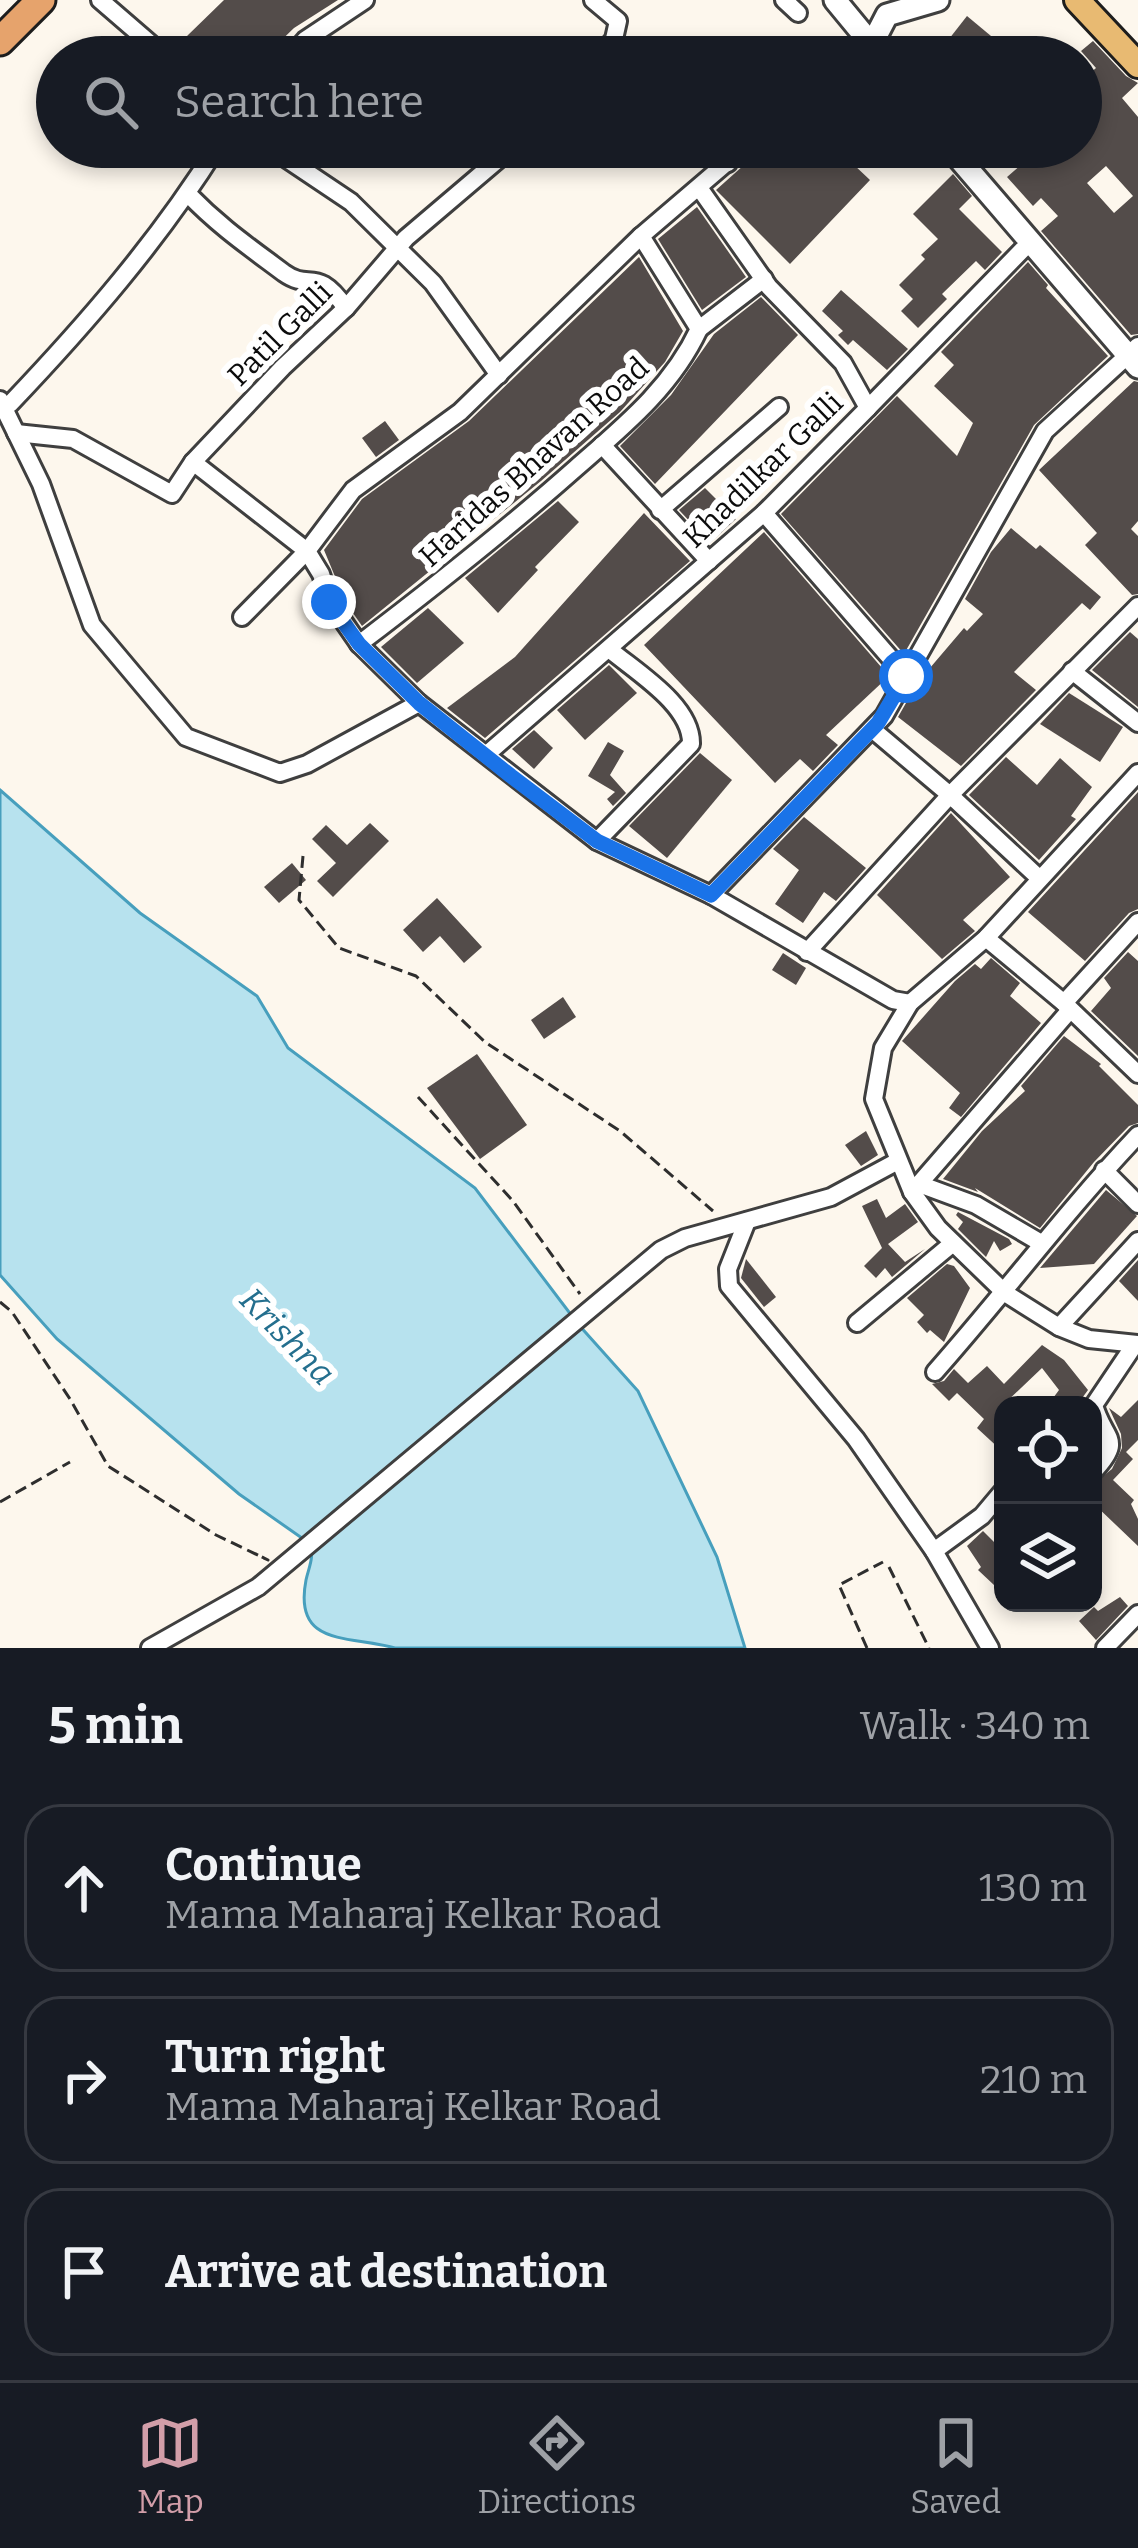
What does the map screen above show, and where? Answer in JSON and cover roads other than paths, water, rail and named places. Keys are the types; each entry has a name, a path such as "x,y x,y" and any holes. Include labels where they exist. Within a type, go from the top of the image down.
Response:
{"highway":[{"path":"0,41 41,0"}],"main road":[{"path":"1077,0 1138,65"}],"street":[{"path":"100,0 142,36"},
{"path":"311,36 365,0"},
{"path":"593,0 618,21 615,36"},
{"path":"835,0 865,36"},
{"path":"882,36 894,5 938,0"},
{"path":"2,403 10,404 56,356 175,215 204,168"},
{"path":"300,168 351,202 433,283 500,375"},
{"name":"Patil Galli","path":"16,433 73,439 172,494 193,462 346,308 396,249 489,168"},
{"path":"242,617 308,551 353,490 460,412 641,236 724,168"},
{"path":"711,895 888,710 1045,431 1135,356 967,168"},
{"name":"Khadilkar Galli","path":"487,754 764,513 868,408 843,363 764,279 700,190"},
{"path":"188,194 243,247 263,254 288,276 318,279 332,288 346,308"},
{"path":"641,236 699,329 764,279"},
{"path":"868,408 1030,242"},
{"name":"Haridas Bhavan Road","path":"359,644 486,548 602,445 682,365 699,329"},
{"path":"2,403 41,484 92,625 186,737 280,773 307,764 419,703"},
{"path":"660,510 779,406"},
{"path":"602,445 709,561"},
{"path":"193,462 308,551 329,602 359,644 419,703 597,841 711,895 893,1000 910,1003"},
{"path":"764,513 906,676"},
{"path":"807,952 950,795 1138,606"},
{"path":"597,841 691,744 691,735 672,704 609,649"},
{"path":"1072,671 1138,723"},
{"path":"872,729 1039,878"},
{"path":"1136,1344 1089,1340 1005,1293 953,1243 898,1161 874,1099 884,1048 910,1003 986,938 1138,773"},
{"path":"916,1188 1138,922"},
{"path":"986,938 1138,1074"},
{"path":"935,1372 1138,1135"},
{"path":"150,1648 258,1587 661,1250 685,1238 831,1197 898,1161"},
{"path":"1104,1171 1138,1204"},
{"path":"916,1188 976,1205 1041,1243"},
{"path":"747,1221 728,1269 729,1286 856,1439 934,1551 990,1648"},
{"path":"1059,1327 1138,1241"},
{"path":"857,1323 953,1243"},
{"path":"1099,1396 1136,1344"},
{"path":"1102,1422 1113,1443 1102,1462"},
{"path":"934,1551 994,1502"},
{"path":"1105,1648 1138,1614"}],"water":[{"name":"Krishna","path":"0,790 140,913 257,996 288,1048 475,1188 578,1324 638,1391 717,1557 745,1648 395,1648 316,1628 304,1602 309,1543 239,1494 57,1339 0,1275"}]}
